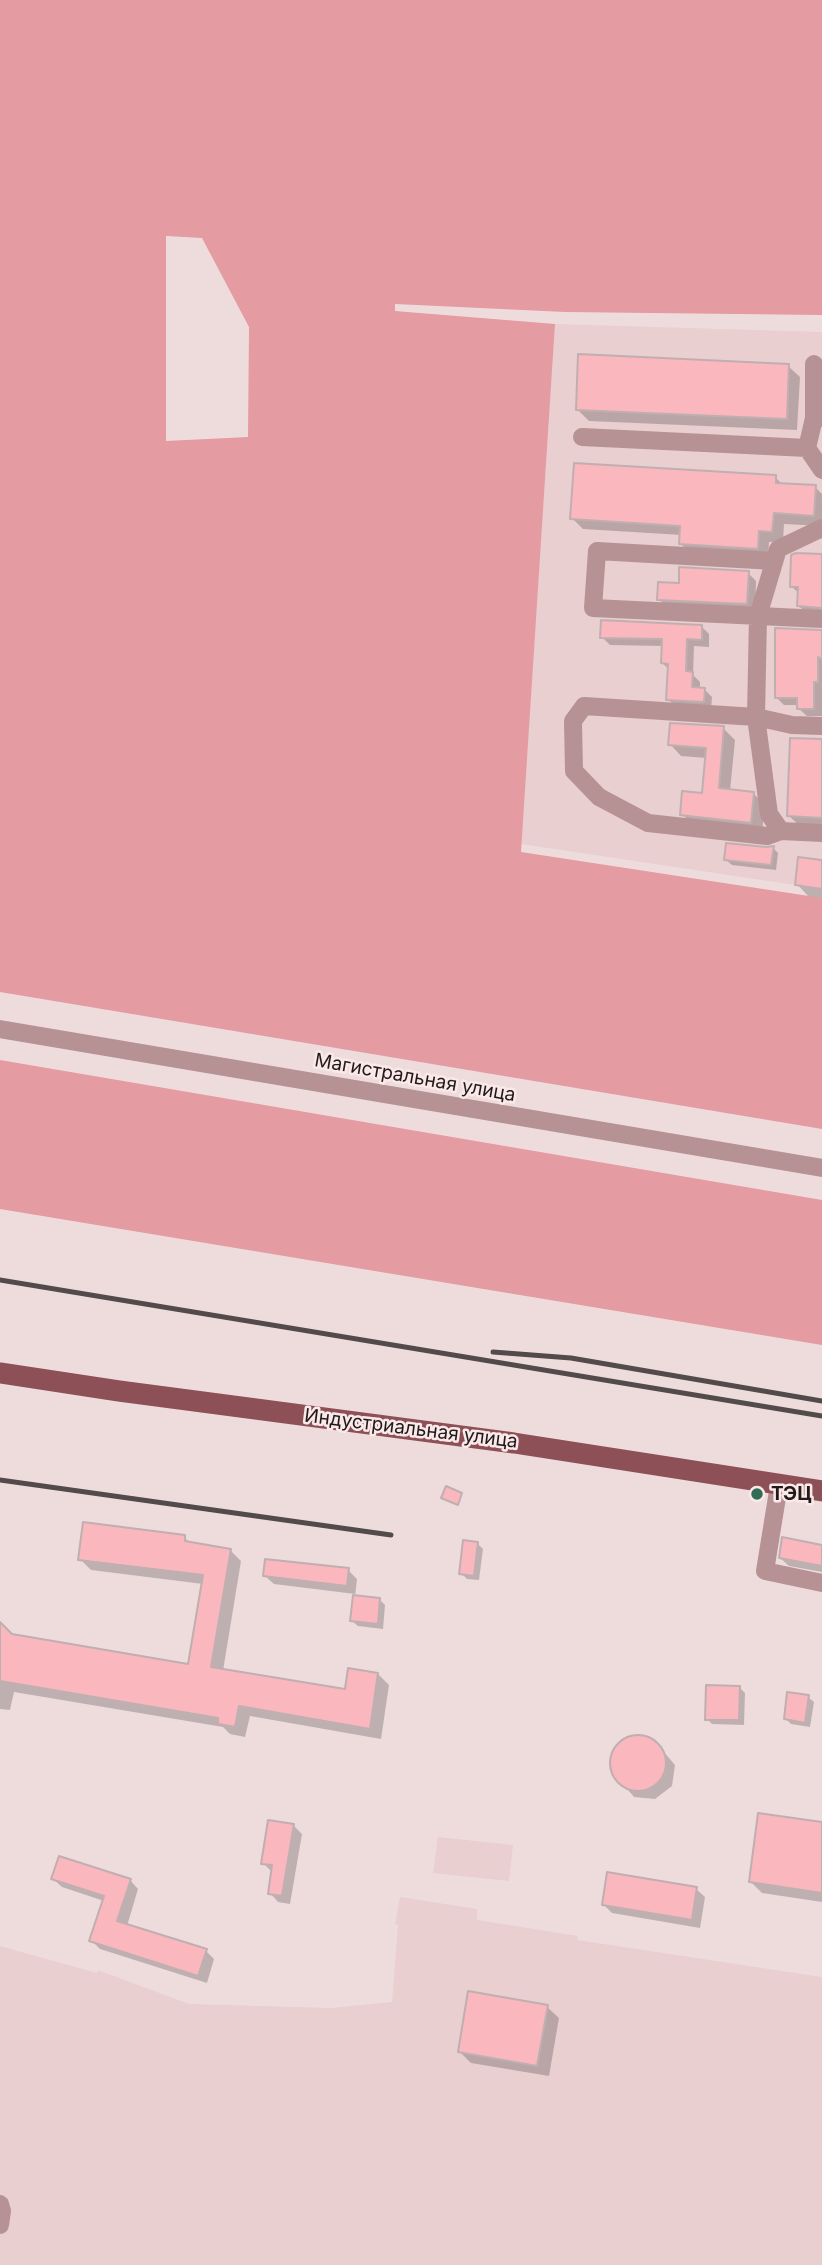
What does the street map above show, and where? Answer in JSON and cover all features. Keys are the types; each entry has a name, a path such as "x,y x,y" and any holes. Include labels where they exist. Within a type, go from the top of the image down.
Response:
{"main road":[{"name":"Индустриальная улица","path":"0,1373 514,1443 822,1491"}],"street":[{"path":"807,448 818,418 814,364"},
{"path":"582,437 807,448"},
{"path":"807,448 822,470"},
{"path":"781,831 769,814 756,717 758,617 778,549 822,528"},
{"path":"774,561 597,551 593,608 822,619"},
{"path":"822,726 792,725 756,717 584,706 573,721 574,771 599,797 648,823 767,836 781,831 822,833"},
{"name":"Магистральная улица","path":"0,1029 822,1168"},
{"path":"779,1485 765,1571 822,1583"},
{"path":"0,2204 0,2224"}],"shaded area":[{"path":"0,0 822,0 822,315 565,312 395,304 395,311 555,324 521,852 822,898 822,1129 0,992","holes":["166,236 202,238 249,327 248,437 166,441"]},
{"path":"555,324 822,332 822,889 521,844"},
{"path":"0,1060 822,1200 822,1345 0,1209"},
{"path":"438,1837 513,1845 509,1881 433,1873"},
{"path":"400,1897 477,1909 477,1920 578,1936 577,1940 822,1977 822,2265 0,2265 0,1946 97,1973 98,1970 189,2004 331,2008 392,2002 398,1925 395,1924"}],"building":[{"path":"578,354 789,364 787,419 576,410"},
{"path":"574,463 776,475 776,483 816,485 814,516 774,513 772,532 759,531 758,549 679,544 680,526 570,519"},
{"path":"822,554 822,608 797,606 798,587 790,587 791,555"},
{"path":"679,567 749,571 747,604 657,600 658,582 679,583"},
{"path":"601,620 702,625 702,640 687,639 686,671 693,672 692,687 705,688 704,702 666,700 668,664 661,663 662,639 600,638"},
{"path":"775,628 822,630 822,659 818,657 814,709 797,709 797,698 775,698"},
{"path":"670,723 724,726 719,788 754,792 751,823 680,815 682,791 702,793 706,748 668,745"},
{"path":"790,738 822,739 822,818 787,816"},
{"path":"726,843 774,846 771,865 724,860"},
{"path":"798,857 822,860 822,889 795,885"},
{"path":"446,1486 462,1493 458,1505 441,1498"},
{"path":"83,1522 185,1535 185,1541 231,1549 211,1667 345,1689 348,1668 378,1673 370,1729 239,1706 235,1727 218,1724 218,1718 0,1681 0,1622 12,1634 188,1664 203,1575 78,1560"},
{"path":"782,1537 822,1545 822,1566 779,1558"},
{"path":"463,1540 478,1542 474,1576 459,1574"},
{"path":"265,1559 349,1568 347,1586 263,1576"},
{"path":"353,1595 380,1598 378,1624 350,1621"},
{"path":"706,1685 740,1686 739,1720 705,1720"},
{"path":"787,1692 809,1695 805,1723 784,1719"},
{"path":"632,1735 644,1735 654,1739 662,1747 666,1763 662,1779 654,1787 644,1791 632,1791 622,1787 614,1779 610,1769 610,1757 614,1747 622,1739"},
{"path":"758,1813 822,1822 822,1893 749,1882"},
{"path":"268,1820 294,1824 282,1896 268,1894 272,1865 261,1864"},
{"path":"59,1856 131,1879 117,1921 207,1949 198,1976 89,1941 104,1896 51,1879"},
{"path":"607,1872 697,1887 692,1920 602,1905"},
{"path":"468,1991 548,2005 537,2066 458,2052"}],"railway":[{"path":"0,1280 822,1416"},
{"path":"493,1352 571,1358 822,1401"},
{"path":"0,1480 391,1535"}],"place":[{"name":"ТЭЦ","path":"757,1494"}]}
